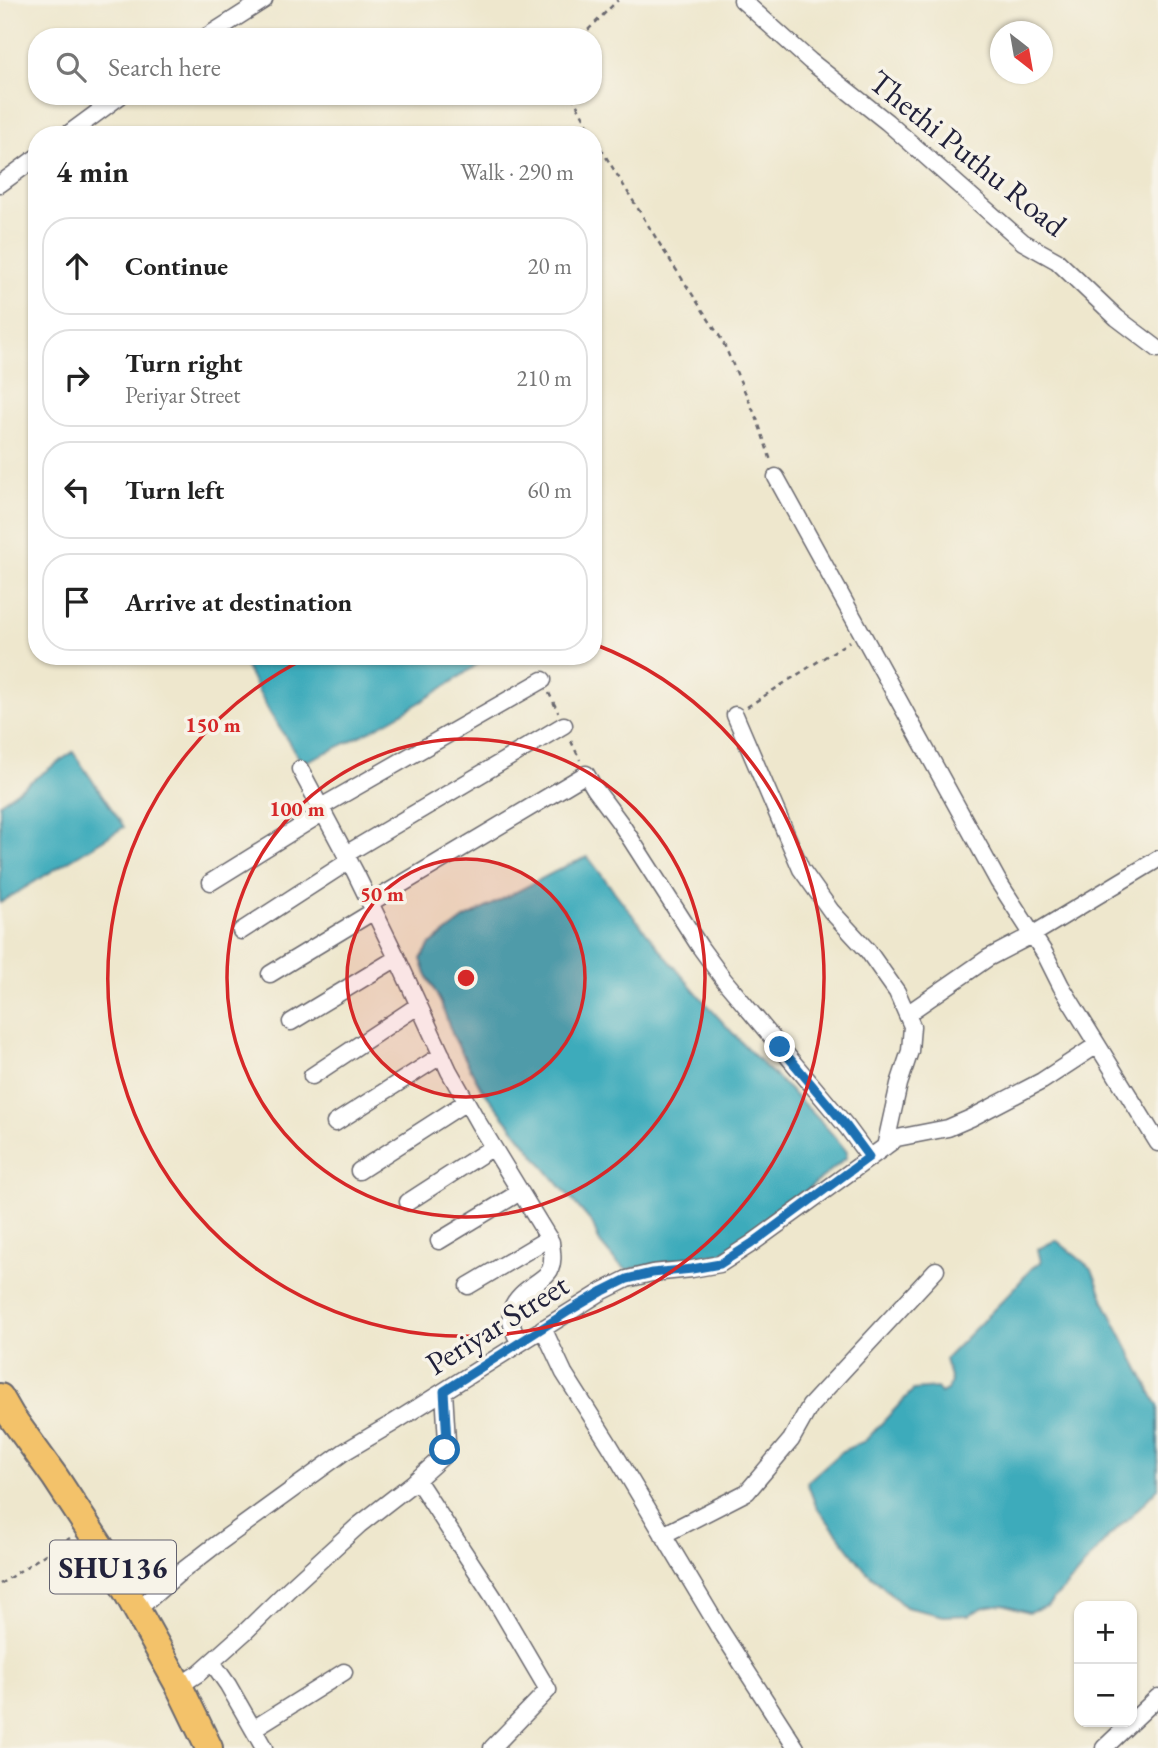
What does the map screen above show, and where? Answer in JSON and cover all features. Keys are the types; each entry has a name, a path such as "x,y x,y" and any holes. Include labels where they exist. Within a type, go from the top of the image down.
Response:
{"main road":[{"name":"SHU136","path":"0,1397 108,1558 179,1686 209,1748"}],"street":[{"path":"220,28 264,0"},
{"name":"Thethi Puthu Road","path":"743,0 810,61 887,122 1023,242 1057,261 1116,318 1158,349"},
{"path":"79,126 108,105"},
{"path":"0,184 28,164"},
{"path":"776,477 998,881 1158,1143"},
{"path":"211,882 322,809 543,680"},
{"path":"735,715 801,869 831,911 868,951 897,992 912,1026 910,1051 898,1084 885,1147"},
{"path":"242,931 348,858 564,725"},
{"path":"300,769 348,858 466,1102 549,1238 553,1254 551,1268 520,1295 510,1310 510,1323 519,1342"},
{"path":"270,974 586,774 724,980 869,1157"},
{"path":"906,1014 988,958 1032,935 1158,859"},
{"path":"290,1022 397,958"},
{"path":"312,1076 419,1005"},
{"name":"Periyar Street","path":"137,1611 177,1575 344,1452 603,1291 627,1279 652,1273 720,1264 897,1138 948,1128 971,1118 1042,1081 1097,1045"},
{"path":"335,1122 442,1055"},
{"path":"359,1171 466,1102"},
{"path":"408,1202 493,1147"},
{"path":"439,1241 520,1192"},
{"path":"468,1286 549,1238"},
{"path":"663,1535 747,1492 791,1440 810,1406 936,1270"},
{"path":"543,1328 564,1373 719,1628 796,1748"},
{"path":"179,1686 212,1662 359,1525 443,1456 447,1441 444,1391"},
{"path":"416,1480 494,1598 548,1690 492,1748"},
{"path":"212,1662 264,1748"},
{"path":"253,1729 344,1672"},
{"path":"1104,1748 1158,1697"}],"path":[{"path":"590,28 618,0"},
{"path":"577,105 589,126"},
{"path":"602,150 722,340 757,419 776,477"},
{"path":"735,715 862,633"},
{"path":"0,1584 88,1528"}],"water":[{"path":"245,665 476,665 391,720 302,763 270,713"},
{"path":"73,752 124,827 0,903 0,803"},
{"path":"588,857 643,929 701,998 847,1152 846,1158 784,1209 722,1253 627,1270 616,1262 600,1243 592,1223 481,1088 453,1036 441,1003 426,974 421,959 430,945 464,919"},
{"path":"1056,1240 1092,1269 1105,1303 1158,1406 1158,1488 1108,1537 1047,1606 1028,1612 1003,1604 984,1607 969,1615 944,1616 905,1607 866,1571 816,1506 807,1482 842,1451 865,1441 913,1390 937,1388 941,1393 947,1390 951,1382 945,1359 1032,1268 1041,1262 1038,1249"}],"route":[{"path":"445,1450 447,1441 444,1391 569,1311 627,1279 720,1264 869,1157 780,1047"}]}
